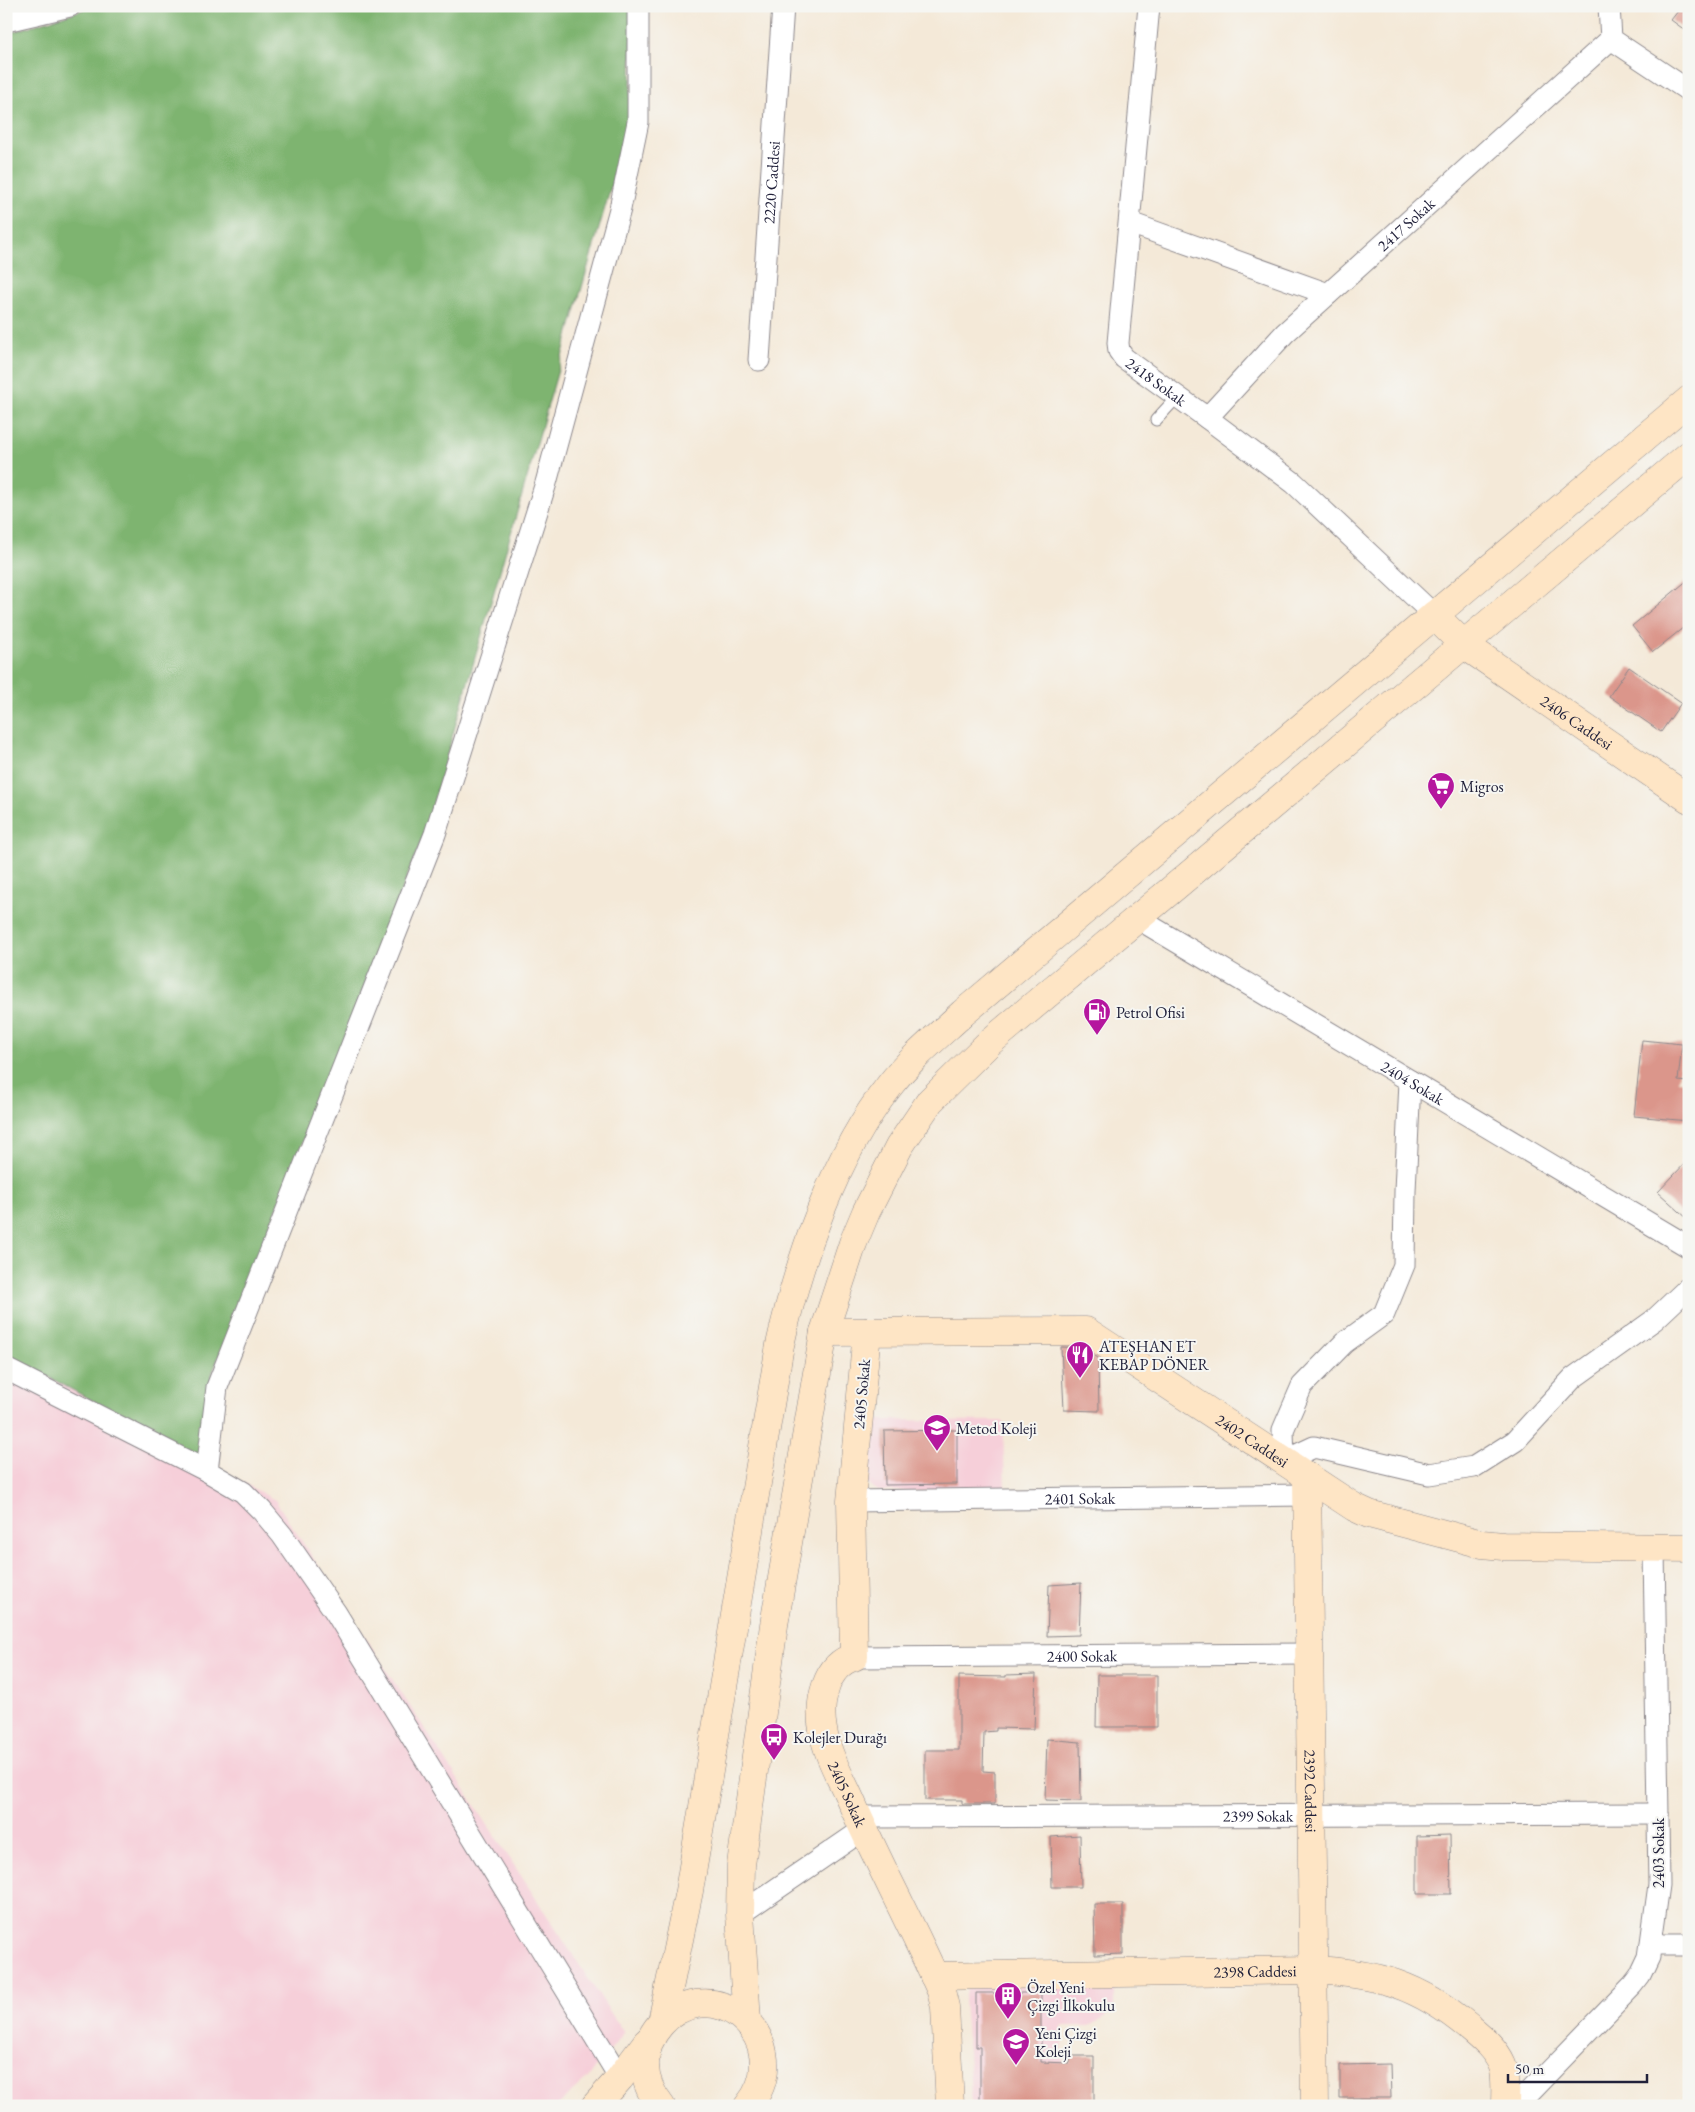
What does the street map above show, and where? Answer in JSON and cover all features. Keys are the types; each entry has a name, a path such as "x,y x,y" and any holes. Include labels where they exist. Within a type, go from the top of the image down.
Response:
{"main road":[{"path":"661,2106 653,2096 646,2080 644,2062 648,2044 657,2030 689,1891 780,1345 791,1295 800,1268 830,1193 855,1139 876,1104 903,1069 963,1012 1689,400"},
{"path":"747,2021 740,1914 740,1866 774,1625 824,1332 842,1273 866,1212 899,1147 930,1101 989,1043 1689,455"},
{"name":"2406 Caddesi","path":"1434,615 1464,644 1689,800"},
{"name":"2402 Caddesi","path":"824,1332 1086,1331 1284,1461 1307,1486 1369,1514 1482,1544 1533,1548 1689,1548"},
{"name":"2405 Sokak","path":"867,1332 851,1501 854,1657 838,1664 831,1672 826,1687 822,1716 826,1745 934,1976 945,2007 950,2106"},
{"name":"2392 Caddesi","path":"1307,1486 1315,2106"},
{"name":"2398 Caddesi","path":"934,1976 1313,1970 1364,1974 1392,1981 1424,1996 1455,2015 1494,2050 1502,2065 1505,2081 1505,2106"},
{"path":"595,2106 620,2078 669,2016 684,2008 700,2004 717,2005 733,2011 747,2021 758,2037 765,2056 764,2076 754,2102"}],"street":[{"path":"6,21 70,6"},
{"path":"206,1471 218,1386 435,834 546,483 620,209 638,122 638,6"},
{"name":"2220 Caddesi","path":"759,360 783,6"},
{"name":"2418 Sokak","path":"1149,6 1118,343 1119,351 1124,358 1294,483 1434,615"},
{"path":"1610,6 1611,39 1689,91"},
{"name":"2417 Sokak","path":"1208,418 1285,333 1611,39"},
{"path":"1130,223 1328,294"},
{"name":"2404 Sokak","path":"1137,918 1689,1247"},
{"path":"1410,1081 1404,1265 1384,1314 1344,1343 1302,1386 1283,1430 1284,1461 1314,1447 1429,1474 1474,1467 1515,1441 1573,1378 1654,1320 1689,1287"},
{"path":"6,1369 206,1471 242,1492 262,1511 282,1535 325,1597 620,2078"},
{"name":"2401 Sokak","path":"851,1501 1307,1486"},
{"name":"2403 Sokak","path":"1516,2106 1633,1985 1646,1966 1652,1945 1659,1886 1654,1548"},
{"name":"2400 Sokak","path":"854,1657 1309,1654"},
{"name":"2399 Sokak","path":"861,1823 1311,1815 1658,1814"},
{"path":"740,1914 861,1823"},
{"path":"1652,1945 1689,1945"}],"lane":[{"path":"1156,420 1178,396"}],"shaded area":[{"path":"6,1354 275,1500 624,2033 588,2078 557,2106 6,2106"},
{"name":"Metod Koleji","path":"873,1420 1003,1421 1005,1491 879,1491 865,1483"},
{"name":"Yeni Çizgi Koleji","path":"1114,1982 1114,2012 1089,2026 1062,2026 1063,2106 972,2106 964,1999 968,1983"}],"green space":[{"path":"95,6 633,6 630,121 425,831 212,1374 204,1461 6,1354 6,34"}],"building":[{"path":"1682,6 1689,6 1689,33 1671,20"},
{"path":"1689,579 1689,623 1653,652 1632,626"},
{"path":"1629,667 1681,703 1661,732 1609,696"},
{"path":"1642,1040 1682,1044 1678,1081 1689,1082 1689,1121 1634,1116"},
{"path":"1689,1159 1689,1220 1658,1192"},
{"name":"ATEŞHAN ET KEBAP DÖNER","path":"1061,1347 1083,1348 1098,1358 1099,1411 1064,1410"},
{"path":"957,1430 957,1484 885,1485 884,1431"},
{"path":"1081,1583 1079,1635 1047,1636 1049,1585"},
{"path":"1036,1674 1034,1729 996,1728 996,1731 984,1732 983,1771 995,1772 995,1804 962,1804 962,1800 925,1800 925,1750 959,1750 959,1676 1006,1677 1006,1675"},
{"path":"1097,1675 1157,1675 1157,1727 1096,1727"},
{"path":"1047,1739 1080,1742 1081,1801 1045,1800"},
{"path":"1080,1835 1081,1887 1052,1887 1051,1837"},
{"path":"1450,1835 1451,1894 1417,1894 1417,1836"},
{"path":"1094,1904 1123,1904 1123,1954 1095,1955"},
{"path":"976,1993 1041,1993 1041,2062 1070,2063 1070,2056 1094,2056 1094,2106 980,2106 980,2047 976,2047"},
{"path":"1390,2064 1391,2098 1340,2098 1340,2065"}],"place":[{"name":"Migros","path":"1441,810"},
{"name":"Petrol Ofisi","path":"1097,1036"},
{"name":"ATEŞHAN ET KEBAP DÖNER","path":"1080,1379"},
{"name":"Metod Koleji","path":"937,1452"},
{"name":"Kolejler Durağı","path":"774,1761"},
{"name":"Özel Yeni Çizgi İlkokulu","path":"1008,2020"},
{"name":"Yeni Çizgi Koleji","path":"1016,2066"}]}
